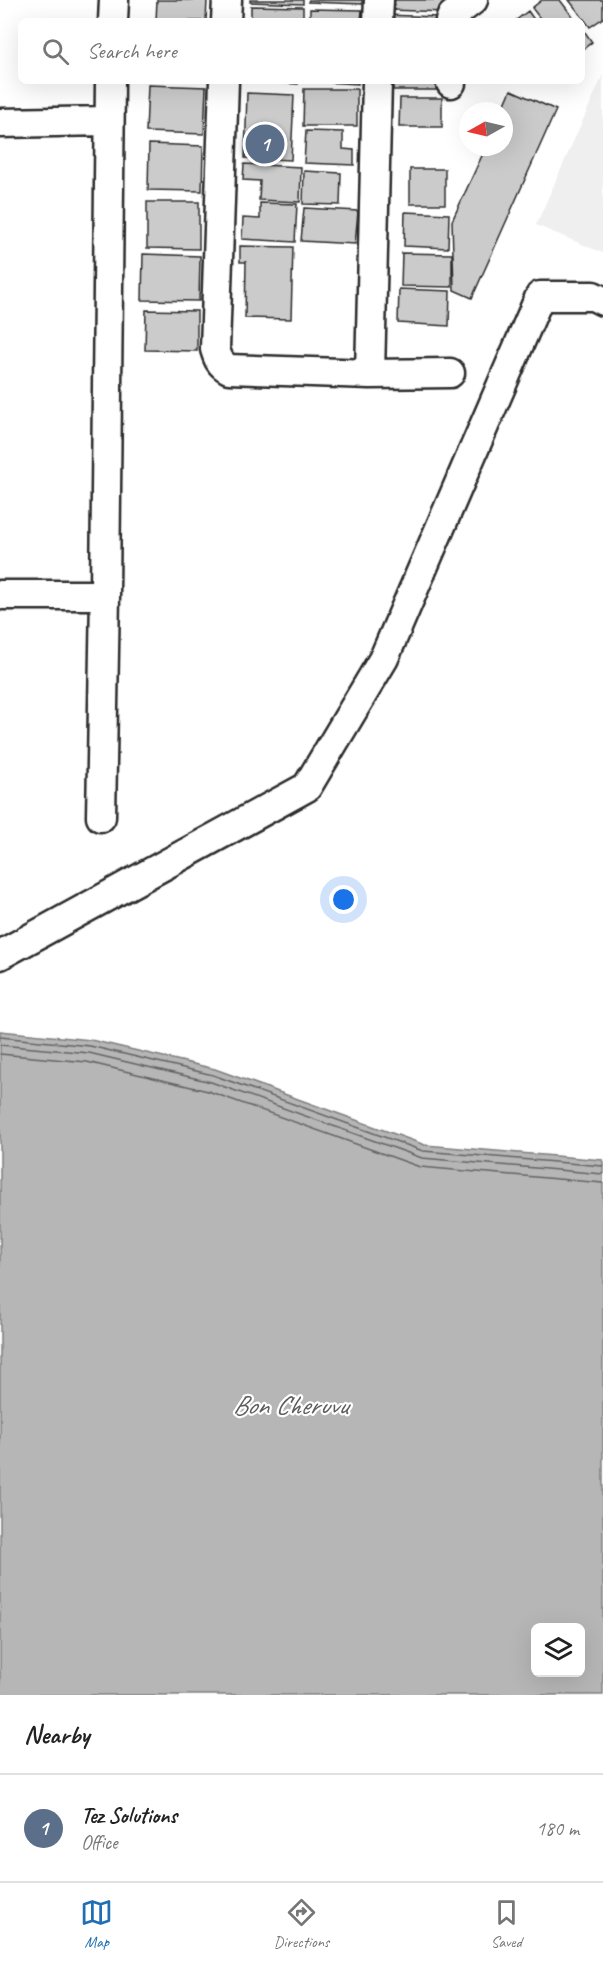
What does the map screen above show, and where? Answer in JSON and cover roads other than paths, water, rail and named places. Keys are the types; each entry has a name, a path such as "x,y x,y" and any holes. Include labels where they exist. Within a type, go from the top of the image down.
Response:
{"street":[{"path":"113,18 114,0"},
{"path":"226,18 227,0"},
{"path":"378,18 379,0"},
{"path":"451,18 473,0"},
{"path":"100,817 105,595 110,84"},
{"path":"224,84 215,349 222,365 229,369 370,374 450,373"},
{"path":"370,374 377,84"},
{"path":"0,123 108,122"},
{"path":"0,955 307,787 384,658 540,296 593,296 603,301"},
{"path":"0,595 105,595"}],"water":[{"name":"Bon Cheruvu","path":"0,1031 91,1040 215,1069 425,1145 603,1160 603,1695 0,1695"}],"place":[{"name":"Tez Solutions","path":"265,144"}]}
